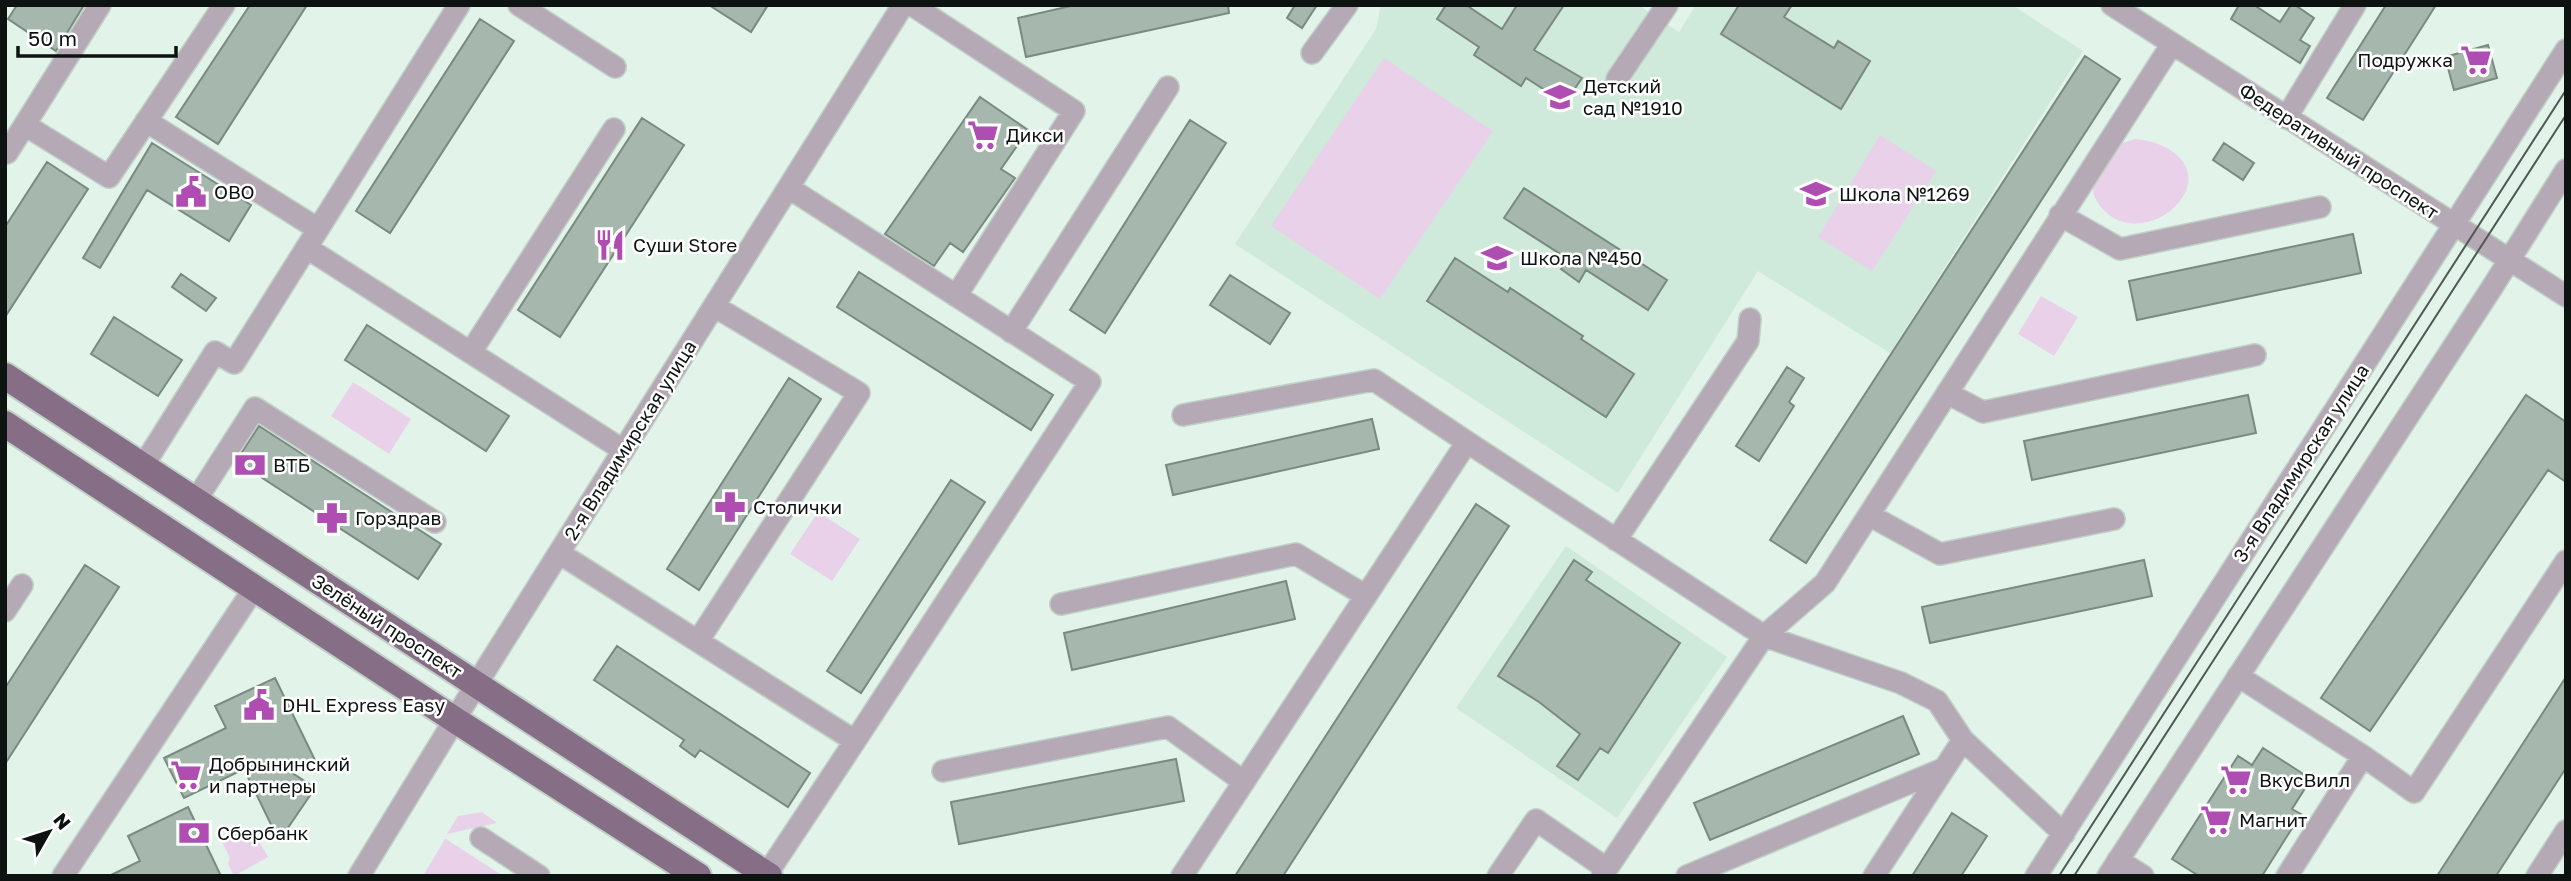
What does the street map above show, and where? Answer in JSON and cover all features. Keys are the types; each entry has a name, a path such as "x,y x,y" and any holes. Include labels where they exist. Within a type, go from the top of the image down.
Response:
{"main road":[{"name":"Зелёный проспект","path":"5,376 768,875"},
{"name":"Зелёный проспект","path":"5,424 698,876"}],"street":[{"path":"6,154 100,5"},
{"path":"25,125 109,177 224,5"},
{"path":"143,466 215,352 234,363 459,5"},
{"path":"519,5 615,67"},
{"name":"2-я Владимирская улица","path":"359,876 476,684 903,5"},
{"path":"912,5 1074,111 956,296"},
{"path":"1312,53 1347,5"},
{"path":"1617,79 1667,5"},
{"name":"Федеративный проспект","path":"2112,5 2566,296"},
{"path":"2286,118 2355,5"},
{"path":"1498,876 1536,820 1605,872 1764,636 1825,583 2172,44"},
{"name":"3-я Владимирская улица","path":"2036,876 2566,50"},
{"path":"1011,332 1168,87"},
{"path":"146,121 318,229"},
{"path":"471,352 614,129"},
{"path":"2143,876 2113,868 2566,170"},
{"path":"768,875 1090,382 789,188"},
{"path":"2060,215 2120,249 2320,206"},
{"path":"307,248 623,450"},
{"path":"698,641 859,393 714,306"},
{"path":"1616,540 1748,341 1750,319"},
{"path":"1947,393 1983,412 2255,355"},
{"path":"1183,415 1374,380 1764,636 1901,683 1937,701 1963,740 2064,834"},
{"path":"196,500 255,408 435,522"},
{"path":"1182,876 1467,442"},
{"path":"1868,515 1940,554 2114,519"},
{"path":"559,553 855,741"},
{"path":"1061,604 1296,554 1366,596"},
{"path":"2238,676 2414,792 2566,561"},
{"path":"5,611 22,585"},
{"path":"63,876 255,587"},
{"path":"943,771 1168,727 1244,782"},
{"path":"1874,876 1963,740"},
{"path":"2287,876 2363,756"},
{"path":"1687,876 1943,769"},
{"path":"2537,876 2566,831"},
{"path":"481,838 539,876"}],"shaded area":[{"path":"1381,5 1638,5 1679,32 1696,5 2012,5 2083,51 1890,353 1758,271 1618,493 1235,244 1376,29"},
{"path":"1384,58 1493,131 1380,299 1271,226"},
{"path":"1880,135 1936,171 1872,271 1818,237"},
{"path":"2135,139 2171,150 2186,167 2189,177 2187,188 2172,210 2152,221 2141,223 2119,221 2109,215 2095,199 2093,191 2095,176 2113,146"},
{"path":"2041,296 2078,317 2054,356 2018,334"},
{"path":"353,382 411,419 389,454 331,416"},
{"path":"818,512 860,539 832,581 790,554"},
{"path":"1566,546 1727,657 1617,818 1456,708"},
{"path":"482,812 497,823 447,834 458,816"},
{"path":"239,829 257,838 268,857 234,876 228,864 230,858 220,838"},
{"path":"446,839 503,876 423,876"}],"building":[{"path":"17,5 84,5 56,51 8,19"},
{"path":"250,5 307,5 218,144 176,117"},
{"path":"709,5 768,5 751,32"},
{"path":"1075,5 1228,5 1229,13 1026,57 1018,18"},
{"path":"1295,5 1317,5 1302,28 1287,18"},
{"path":"1446,5 1466,5 1502,29 1517,5 1564,5 1534,50 1582,78 1565,103 1526,78 1521,86 1474,55 1479,47 1437,19"},
{"path":"1739,5 1792,5 1784,17 1834,48 1838,41 1870,61 1841,109 1721,34"},
{"path":"2239,5 2254,5 2280,22 2291,5 2314,18 2300,40 2310,46 2300,63 2231,19"},
{"path":"2386,5 2436,5 2363,120 2327,98"},
{"path":"480,19 514,41 390,233 356,211"},
{"path":"2488,45 2497,78 2454,90 2445,57"},
{"path":"2085,56 2120,79 1806,563 1770,540"},
{"path":"980,97 1028,130 1001,169 1015,178 963,252 950,243 934,266 885,234"},
{"path":"642,118 684,145 560,337 518,310"},
{"path":"1190,120 1226,143 1105,333 1070,310"},
{"name":"ОВО","path":"152,143 251,205 229,241 147,190 100,268 83,258"},
{"path":"2224,143 2254,163 2243,180 2213,160"},
{"path":"47,162 88,189 5,317 5,227"},
{"path":"1524,188 1667,280 1648,310 1586,270 1579,282 1561,269 1568,259 1504,218"},
{"path":"2353,234 2361,273 2137,320 2129,281"},
{"path":"1455,258 1508,292 1510,288 1583,336 1581,339 1634,374 1606,417 1427,301"},
{"path":"859,272 1053,395 1031,430 837,307"},
{"path":"181,274 216,298 206,311 172,287"},
{"path":"1230,275 1290,313 1270,344 1210,305"},
{"path":"114,317 182,360 158,396 91,354"},
{"path":"367,325 509,416 486,451 345,360"},
{"path":"1787,367 1804,378 1789,402 1794,406 1759,461 1736,446"},
{"path":"789,378 821,399 699,590 667,569"},
{"path":"2248,395 2256,433 2032,480 2024,441"},
{"path":"2526,395 2566,422 2566,482 2548,470 2370,731 2321,698"},
{"path":"1372,419 1379,449 1173,495 1166,465"},
{"path":"259,426 441,544 418,579 236,461"},
{"path":"951,480 985,502 861,693 827,671"},
{"path":"1476,504 1509,526 1283,876 1235,876"},
{"path":"1574,560 1592,572 1586,580 1680,643 1608,753 1600,748 1578,780 1557,766 1580,734 1539,702 1498,676"},
{"path":"2144,560 2152,596 1930,643 1922,607"},
{"path":"85,565 119,587 5,764 5,688"},
{"path":"1286,581 1295,619 1072,670 1064,633"},
{"path":"617,646 810,773 788,807 700,750 695,757 680,746 684,740 594,680"},
{"path":"2566,677 2566,768 2496,876 2437,876"},
{"path":"275,678 315,760 291,772 315,788 279,841 244,769 184,798 164,758 226,728 215,706"},
{"path":"1903,716 1919,754 1710,840 1694,803"},
{"path":"2263,748 2311,779 2292,809 2301,814 2262,876 2199,876 2172,859 2238,756 2252,765"},
{"path":"1176,759 1184,801 959,844 951,802"},
{"path":"188,807 221,876 109,876 140,861 128,836"},
{"path":"1952,813 1987,836 1961,876 1912,876"}],"tram line":[{"path":"2059,876 2566,90"},
{"path":"2074,876 2566,115"}],"place":[{"name":"Подружка","path":"2476,60"},
{"name":"Детский сад №1910","path":"1560,97"},
{"name":"Дикси","path":"983,135"},
{"name":"ОВО","path":"191,192"},
{"name":"Школа №1269","path":"1816,194"},
{"name":"Суши Store","path":"610,245"},
{"name":"Школа №450","path":"1497,258"},
{"name":"ВТБ","path":"250,465"},
{"name":"Столички","path":"730,507"},
{"name":"Горздрав","path":"332,518"},
{"name":"DHL Express Easy","path":"259,705"},
{"name":"Добрынинский и партнеры","path":"186,775"},
{"name":"ВкусВилл","path":"2236,780"},
{"name":"Магнит","path":"2216,820"},
{"name":"Сбербанк","path":"194,833"}]}
